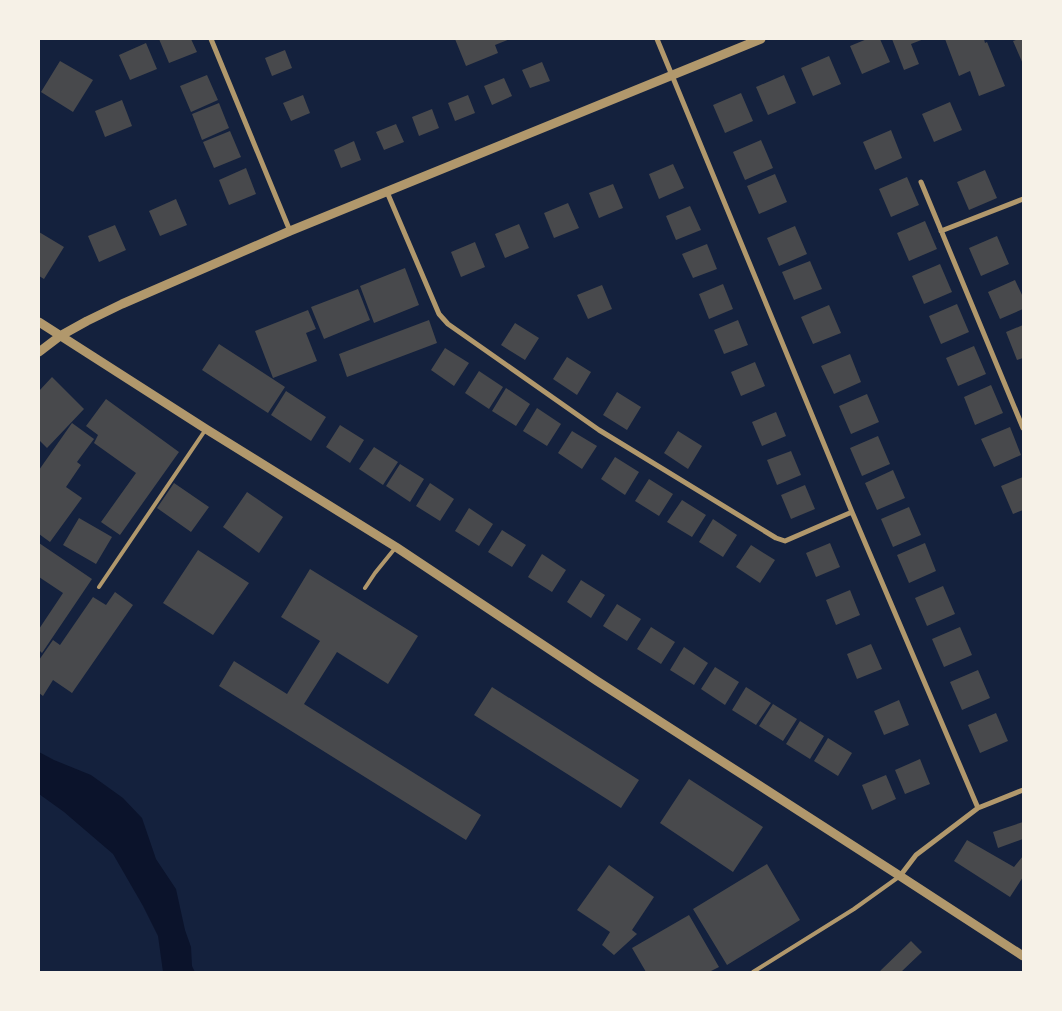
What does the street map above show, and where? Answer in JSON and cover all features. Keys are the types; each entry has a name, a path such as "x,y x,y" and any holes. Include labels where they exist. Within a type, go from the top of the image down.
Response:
{"street":[{"path":"211,39 290,231"},
{"path":"657,39 852,512 978,808"},
{"path":"39,352 60,336 122,304 290,231 761,39"},
{"path":"921,182 1023,428"},
{"path":"388,192 438,314 448,324 599,430 776,538 785,541 852,512"},
{"path":"941,231 1023,199"},
{"path":"39,322 396,547 597,681 1023,956"},
{"path":"900,876 916,855 978,808 1023,790"}],"lane":[{"path":"99,587 206,429"},
{"path":"364,588 396,547"},
{"path":"754,972 854,909 900,876"}],"water":[{"path":"39,752 91,775 123,798 142,818 156,859 176,889 185,930 191,947 192,966 195,972 163,972 158,936 113,854 64,812 39,794"}],"building":[{"path":"159,39 191,39 197,52 169,63"},
{"path":"455,39 510,39 495,45 498,53 466,66"},
{"path":"867,39 880,39 890,62 862,74 850,46"},
{"path":"892,39 924,39 911,44 919,64 904,70"},
{"path":"945,39 984,39 985,43 987,42 1005,86 979,96 970,71 959,76"},
{"path":"1023,39 1023,64 1013,41"},
{"path":"146,43 157,69 130,80 119,55"},
{"path":"285,50 292,68 272,76 265,58"},
{"path":"829,56 841,84 813,96 801,68"},
{"path":"60,61 93,80 73,112 41,92"},
{"path":"542,62 550,81 530,88 522,70"},
{"path":"207,75 218,100 191,112 180,86"},
{"path":"784,75 796,103 768,115 756,87"},
{"path":"504,78 512,96 492,105 484,86"},
{"path":"741,93 753,121 725,133 713,105"},
{"path":"303,95 310,113 291,121 283,103"},
{"path":"468,95 475,113 455,121 448,103"},
{"path":"122,100 132,126 105,137 95,111"},
{"path":"950,102 962,130 934,142 922,114"},
{"path":"219,103 229,128 202,140 192,114"},
{"path":"432,109 439,128 419,136 412,117"},
{"path":"396,124 404,142 384,150 376,132"},
{"path":"891,130 902,158 875,170 863,142"},
{"path":"230,131 241,157 214,168 203,142"},
{"path":"761,140 773,168 745,180 733,152"},
{"path":"354,141 361,160 341,168 334,150"},
{"path":"673,164 684,188 659,199 649,174"},
{"path":"246,168 256,194 229,205 219,180"},
{"path":"985,170 997,198 969,210 957,182"},
{"path":"775,174 787,202 759,214 747,186"},
{"path":"907,177 919,205 891,217 879,189"},
{"path":"613,184 623,208 599,218 589,193"},
{"path":"176,199 187,225 160,236 149,211"},
{"path":"568,203 579,228 554,238 544,213"},
{"path":"690,206 701,230 676,240 666,216"},
{"path":"925,221 937,249 909,261 897,233"},
{"path":"519,224 529,248 505,258 495,234"},
{"path":"115,225 126,250 99,262 88,236"},
{"path":"795,226 807,254 779,266 767,238"},
{"path":"39,232 64,247 44,279 39,276"},
{"path":"997,236 1009,264 981,276 969,248"},
{"path":"475,242 485,267 461,277 451,252"},
{"path":"707,244 717,269 693,278 682,254"},
{"path":"810,261 822,289 794,300 782,272"},
{"path":"940,264 952,292 924,304 912,276"},
{"path":"405,268 419,305 374,323 360,286"},
{"path":"1015,280 1023,297 1023,309 1000,319 988,292"},
{"path":"723,284 733,309 709,319 699,294"},
{"path":"602,285 612,309 588,319 577,295"},
{"path":"358,289 370,320 324,339 311,307"},
{"path":"957,304 969,332 941,344 929,316"},
{"path":"829,305 841,333 813,344 801,317"},
{"path":"308,310 316,329 306,333 317,361 273,378 255,331"},
{"path":"429,320 437,343 347,377 339,354"},
{"path":"738,320 748,345 724,354 714,330"},
{"path":"515,323 539,338 525,360 501,345"},
{"path":"1023,325 1023,358 1017,360 1006,332"},
{"path":"219,344 285,387 268,413 202,370"},
{"path":"974,346 986,374 958,386 946,358"},
{"path":"445,348 469,363 454,386 431,370"},
{"path":"850,354 861,382 834,394 821,366"},
{"path":"567,357 591,372 577,395 553,379"},
{"path":"755,362 765,386 741,396 731,372"},
{"path":"479,371 503,387 489,409 465,393"},
{"path":"52,377 84,409 47,448 39,440 39,391"},
{"path":"991,385 1003,413 975,425 964,397"},
{"path":"506,388 530,404 516,426 492,411"},
{"path":"286,391 326,417 311,441 271,415"},
{"path":"617,392 641,407 627,430 603,415"},
{"path":"867,394 879,422 851,434 839,406"},
{"path":"106,399 179,452 120,535 101,522 136,473 94,443 98,435 86,426"},
{"path":"537,408 561,424 547,446 523,431"},
{"path":"776,412 786,436 762,446 752,422"},
{"path":"72,423 94,439 77,462 81,465 66,487 82,498 50,542 39,534 39,470"},
{"path":"340,425 364,440 350,463 326,447"},
{"path":"1010,427 1021,455 994,467 981,439"},
{"path":"572,431 597,446 582,469 558,453"},
{"path":"678,431 702,446 688,469 664,453"},
{"path":"878,436 890,464 862,476 850,448"},
{"path":"374,447 398,462 383,485 359,469"},
{"path":"791,451 801,475 777,485 767,460"},
{"path":"615,457 639,472 625,495 601,479"},
{"path":"400,464 424,479 410,502 386,486"},
{"path":"893,470 905,498 877,510 865,483"},
{"path":"1023,477 1023,510 1013,514 1001,486"},
{"path":"649,479 673,494 659,516 635,501"},
{"path":"174,483 209,507 191,532 157,508"},
{"path":"430,483 454,499 440,521 416,506"},
{"path":"805,485 815,509 791,519 781,495"},
{"path":"247,492 283,517 259,553 223,527"},
{"path":"682,500 706,515 692,537 667,522"},
{"path":"909,507 921,535 893,547 881,519"},
{"path":"469,508 493,524 479,546 455,531"},
{"path":"79,518 112,537 96,564 63,545"},
{"path":"713,519 737,535 723,557 699,542"},
{"path":"502,530 526,545 512,567 488,552"},
{"path":"39,543 92,579 42,653 39,650 39,629 63,593 39,577"},
{"path":"830,543 840,567 816,577 806,553"},
{"path":"925,543 936,571 909,583 897,555"},
{"path":"751,545 775,560 760,583 736,567"},
{"path":"198,550 249,583 213,635 163,603"},
{"path":"542,554 566,570 552,592 528,577"},
{"path":"310,569 418,636 388,684 337,652 304,704 481,815 466,840 219,686 234,661 287,694 320,641 281,617"},
{"path":"581,580 605,595 591,618 567,602"},
{"path":"943,586 955,614 927,626 915,598"},
{"path":"850,590 860,615 836,625 826,600"},
{"path":"115,592 133,605 72,693 53,680 43,696 39,693 39,660 53,640 60,645 93,597 106,605"},
{"path":"617,604 641,619 627,641 603,626"},
{"path":"651,627 675,642 661,664 637,649"},
{"path":"960,627 972,655 944,667 932,639"},
{"path":"871,644 882,669 857,679 847,654"},
{"path":"684,647 708,663 694,685 670,670"},
{"path":"715,667 739,682 725,705 701,689"},
{"path":"978,670 990,698 962,710 950,682"},
{"path":"492,687 639,780 621,808 474,715"},
{"path":"746,687 771,703 756,725 732,710"},
{"path":"899,700 909,725 884,735 874,711"},
{"path":"773,704 797,719 783,741 759,726"},
{"path":"996,713 1008,741 980,753 968,725"},
{"path":"800,721 824,736 810,759 786,744"},
{"path":"828,738 852,753 838,776 814,761"},
{"path":"920,759 930,784 905,794 895,770"},
{"path":"886,775 896,799 872,810 862,785"},
{"path":"689,779 763,827 733,872 660,823"},
{"path":"1023,822 1023,839 998,848 993,832"},
{"path":"967,840 1014,867 1023,856 1023,877 1010,897 954,861"},
{"path":"767,864 800,920 727,965 693,909"},
{"path":"609,865 654,897 632,930 637,934 614,955 602,945 610,932 577,910"},
{"path":"689,915 719,967 709,972 646,972 632,948"},
{"path":"911,941 922,952 901,972 879,972"}]}
